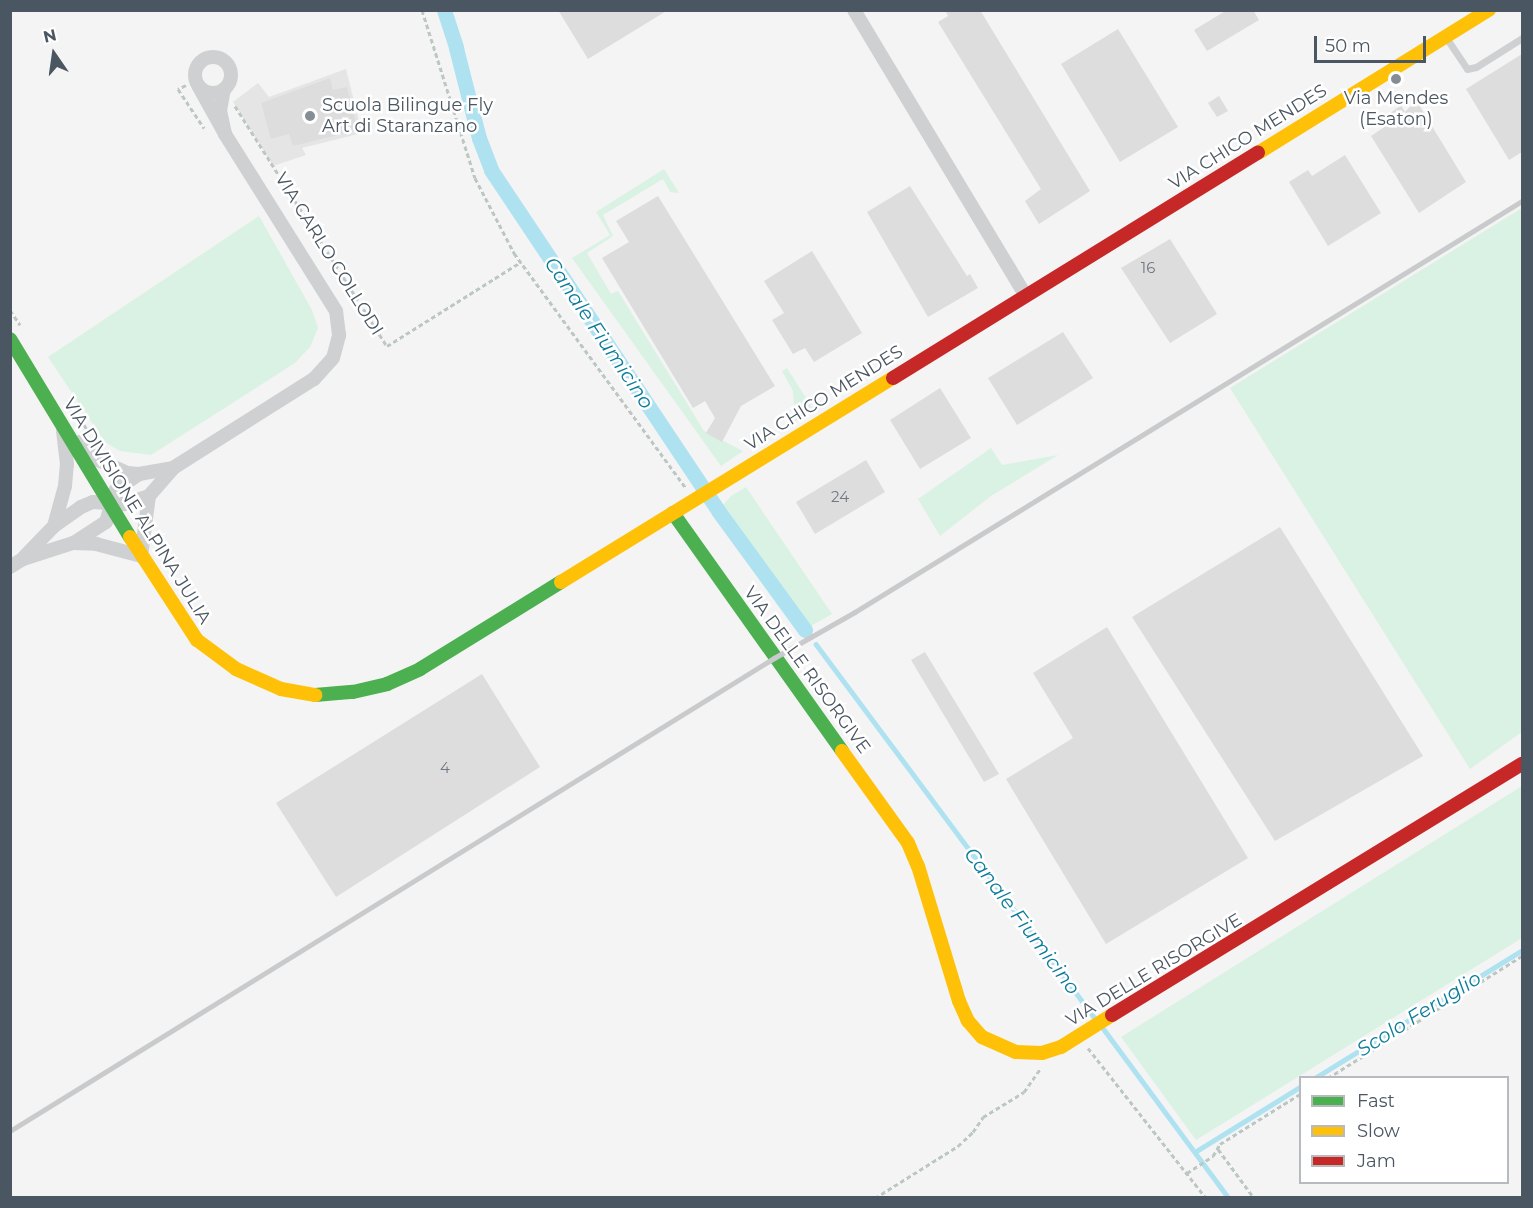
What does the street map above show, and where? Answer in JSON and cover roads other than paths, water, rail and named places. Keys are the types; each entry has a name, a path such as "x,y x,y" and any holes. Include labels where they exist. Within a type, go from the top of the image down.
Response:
{"street":[{"path":"854,10 1025,295"},
{"name":"VIA CHICO MENDES","path":"673,513 1489,10"},
{"name":"VIA CARLO COLLODI","path":"149,496 173,468 314,379 333,358 337,346 339,323 336,310 225,134 197,82 196,68 200,63 216,57 229,67 230,79 224,88 220,111 225,134"},
{"path":"197,82 214,93 224,88"},
{"name":"VIA DIVISIONE ALPINA JULIA","path":"10,339 141,556 197,640 236,669 281,689 315,695 353,692 387,684 420,669 673,513"},
{"path":"54,526 65,486 67,464 62,426"},
{"name":"VIA CARLO COLLODI","path":"62,426 96,459 111,468 139,474 173,468"},
{"name":"VIA CARLO COLLODI","path":"73,543 106,522 117,490 139,474"},
{"path":"10,567 23,559 73,543 96,544 141,556 149,496 125,504 110,505 93,502 81,507 54,526 23,559"},
{"name":"VIA DELLE RISORGIVE","path":"673,513 908,843 918,866 959,1001 968,1021 982,1037 997,1046 1016,1052 1042,1053 1061,1047 1083,1035 1522,764"}],"lane":[{"path":"1445,37 1467,69 1476,67 1522,38"}],"waterway":[{"name":"Canale Fiumicino","path":"444,10 479,138 491,170 719,512 805,630"},
{"name":"Canale Fiumicino","path":"816,644 1096,1019"},
{"name":"Scolo Feruglio","path":"1318,1076 1522,950"},
{"name":"Canale Fiumicino","path":"1103,1028 1229,1198"},
{"name":"Scolo Feruglio","path":"1195,1152 1299,1088"}],"railway":[{"path":"10,1131 774,658 855,612 1522,201"}],"place":[{"name":"Via Mendes (Esaton)","path":"1396,79"},
{"name":"Scuola Bilingue Fly Art di Staranzano","path":"310,116"}]}
